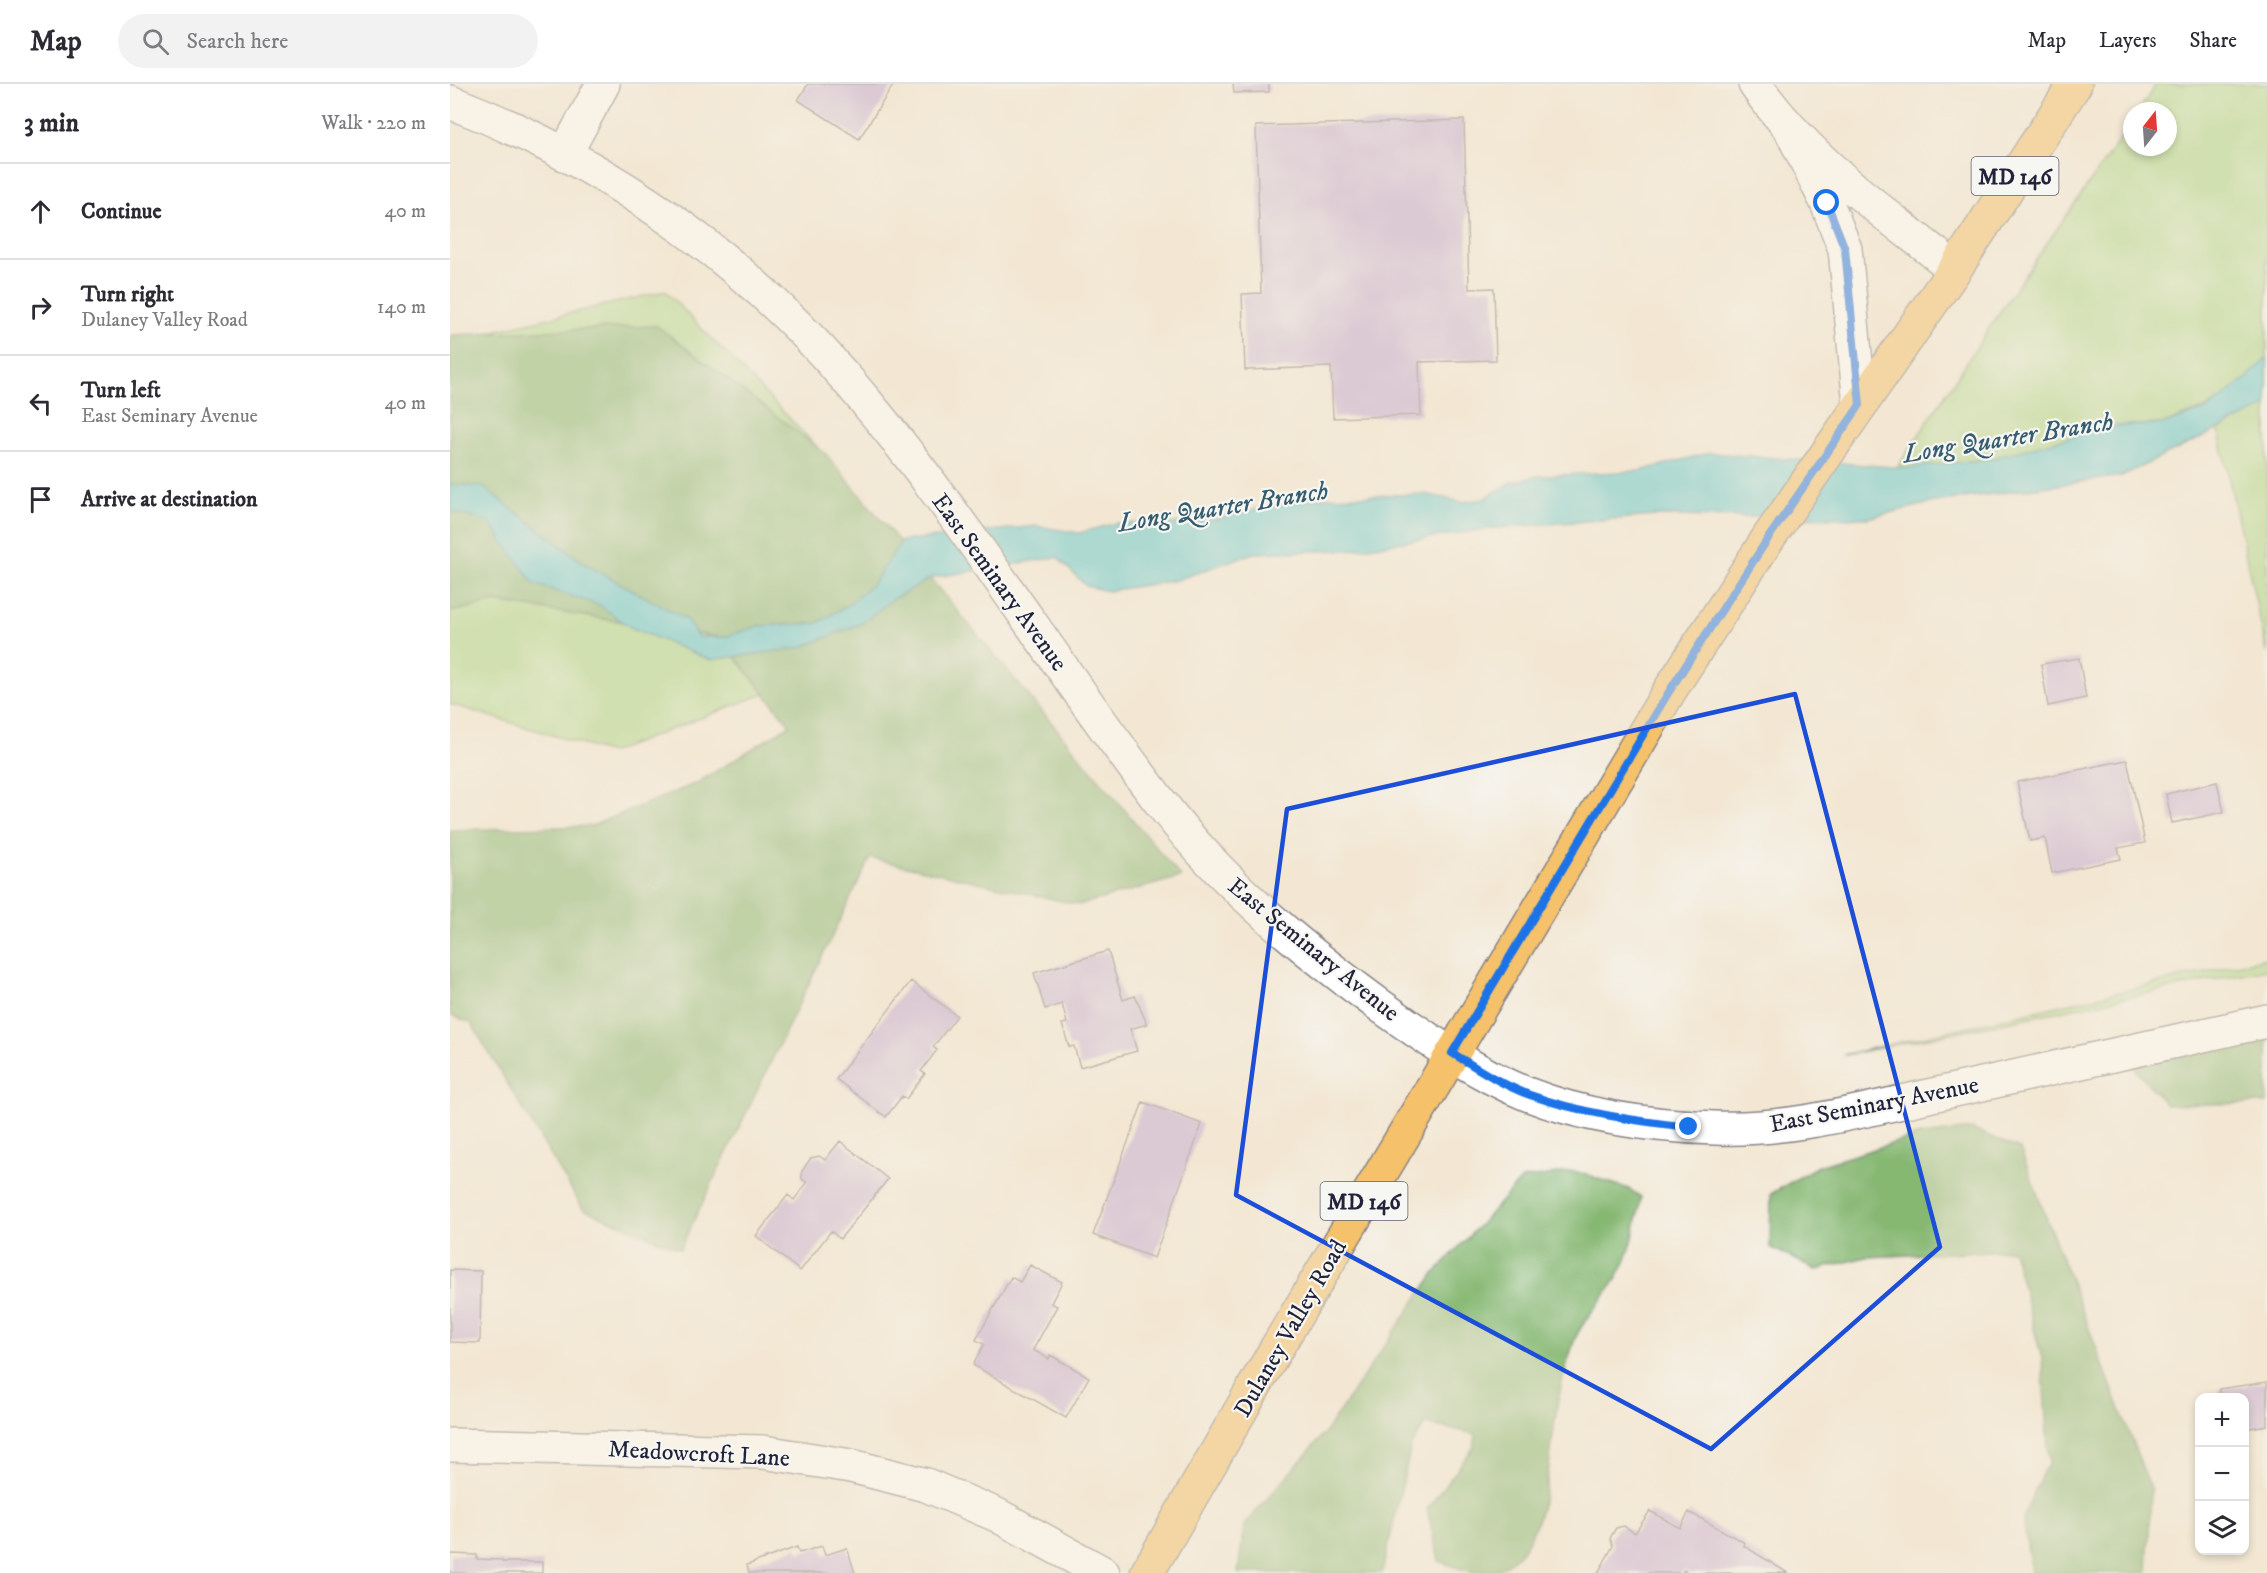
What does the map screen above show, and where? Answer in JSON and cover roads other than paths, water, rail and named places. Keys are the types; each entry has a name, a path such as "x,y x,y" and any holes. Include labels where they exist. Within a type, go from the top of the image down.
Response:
{"main road":[{"name":"Dulaney Valley Road","path":"1147,1573 1452,1053 1664,699 1769,537 1955,269 2075,84"}],"street":[{"path":"565,154 603,84"},
{"path":"1755,84 1792,132 1825,165 1955,269"},
{"name":"East Seminary Avenue","path":"450,102 521,131 565,154 670,219 762,292 844,376 904,450 1175,821 1231,883 1263,913 1355,987 1452,1053 1500,1081 1561,1105 1643,1122 1723,1129 1836,1116 2267,1021"},
{"path":"1792,132 1827,203 1845,249 1860,405"},
{"name":"Meadowcroft Lane","path":"450,1445 763,1452 851,1466 926,1485 997,1515 1103,1573"}],"water":[{"path":"2267,358 2267,406 2122,476 1935,502 1868,518 1656,516 1495,528 1349,550 1253,553 1177,580 1108,591 1086,586 1057,557 931,578 893,599 862,623 800,648 710,660 630,627 599,605 534,584 489,522 450,511 450,484 483,487 585,564 686,619 698,637 725,637 758,626 817,623 850,604 873,583 902,541 1036,526 1079,533 1116,523 1169,524 1216,519 1260,508 1327,497 1425,494 1462,502 1484,499 1511,482 1539,476 1639,471 1709,453 1906,468 1989,459 2111,426 2164,424 2208,409 2248,377"}],"water label":[{"name":"Long Quarter Branch","path":"2008,437"},
{"name":"Long Quarter Branch","path":"1223,506"}]}
